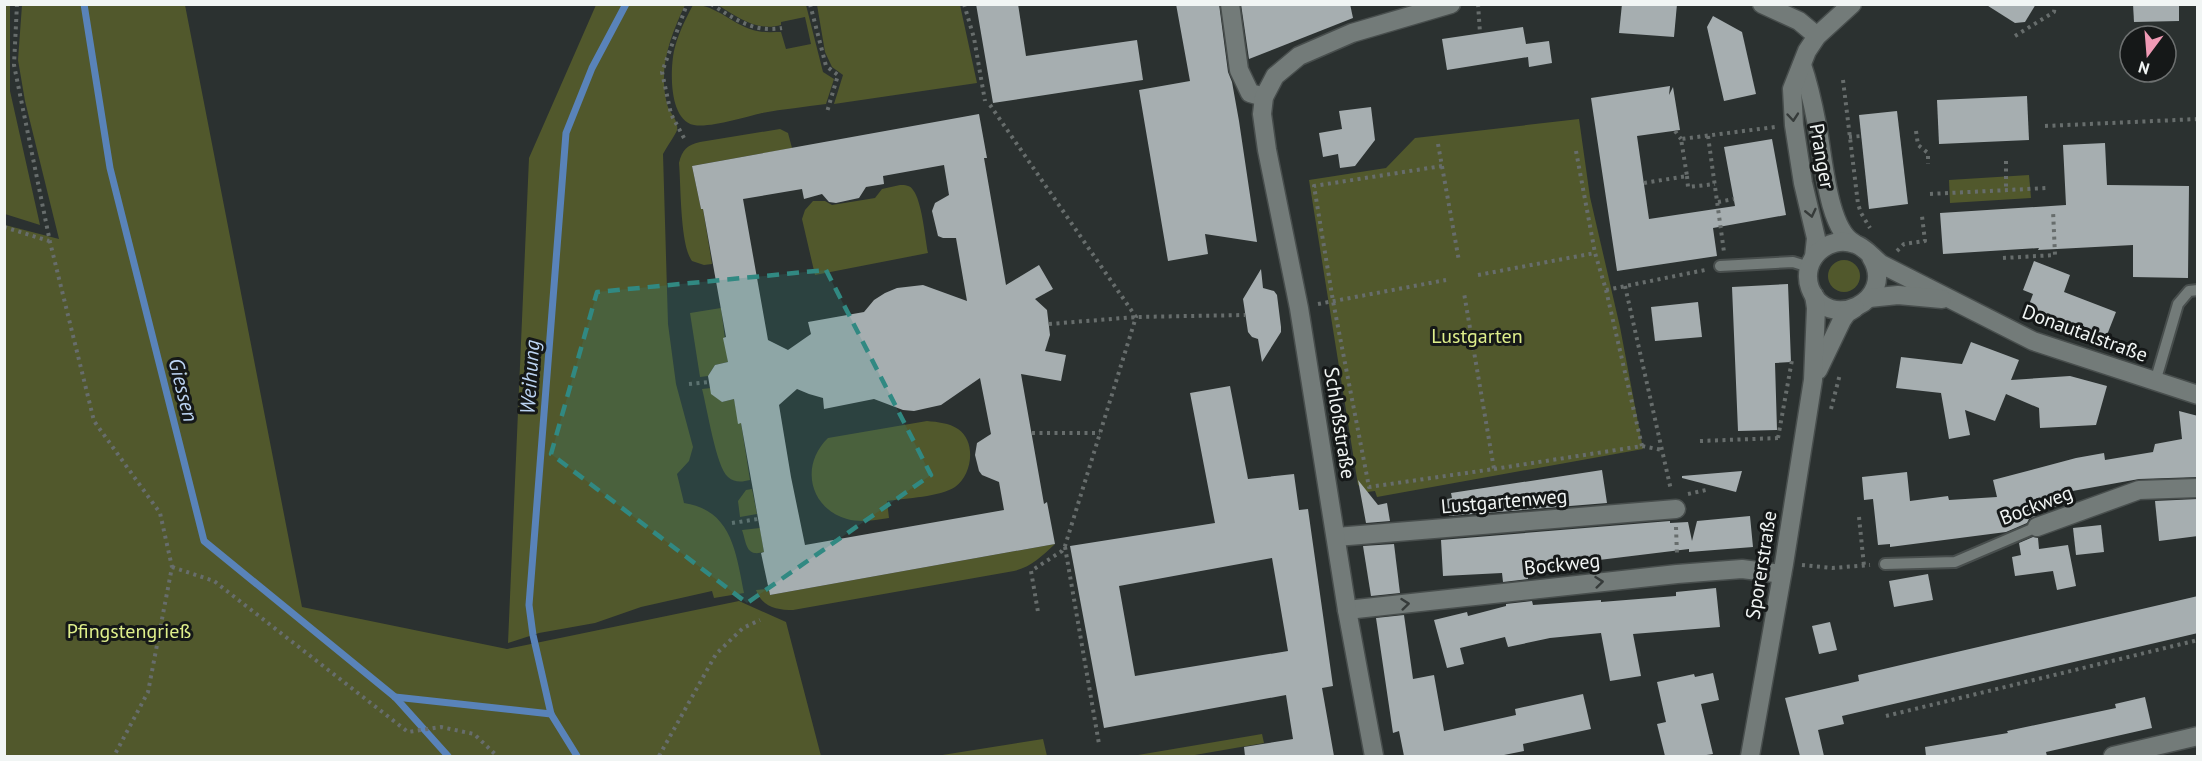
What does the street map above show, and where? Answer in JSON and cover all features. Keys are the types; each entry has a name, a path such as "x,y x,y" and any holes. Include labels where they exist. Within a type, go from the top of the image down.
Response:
{"street":[{"path":"1230,4 1239,70 1250,93 1264,97 1275,76 1299,56 1352,33 1451,4"},
{"path":"1762,4 1799,21 1817,36"},
{"name":"Pranger","path":"1811,262 1816,244 1815,233 1803,183 1794,124 1792,89 1807,51 1817,36 1852,4"},
{"name":"Pranger","path":"1803,65 1812,97 1826,185 1840,229 1854,243"},
{"name":"Schloßstraße","path":"1264,97 1262,114 1267,150 1299,308 1347,610 1374,756"},
{"path":"1843,241 1854,243 1881,264 1960,304 1938,298 1884,295 1844,310 1832,309 1814,295 1809,285 1811,262 1822,248 1832,243 1843,241"},
{"path":"1862,303 1875,289 1876,267 1871,257"},
{"name":"Sporerstraße","path":"1750,756 1813,380 1816,308 1814,295"},
{"name":"Sporerstraße","path":"1813,380 1839,325 1847,313 1862,303"},
{"name":"Donautalstraße","path":"1960,304 2043,345 2198,395"},
{"name":"Bockweg","path":"2037,527 2139,490 2198,488"},
{"name":"Lustgartenweg","path":"1336,537 1676,509"},
{"name":"Bockweg","path":"1347,610 1677,574 1742,569 1783,569"},
{"path":"2113,756 2198,736"}],"lane":[{"path":"1720,266 1811,262"},
{"path":"2155,382 2178,304 2189,291 2198,290"},
{"name":"Bockweg","path":"1885,564 1955,562 2037,527"}],"path":[{"path":"17,4 14,65 50,242 94,421 160,513 172,567 148,692 114,756"},
{"path":"684,138 671,114 662,72 687,4"},
{"path":"711,4 740,23 769,30 782,28"},
{"path":"810,4 826,66 838,75 827,112"},
{"path":"964,4 974,38 985,101"},
{"path":"1478,4 1480,33"},
{"path":"2015,36 2054,12 2055,4"},
{"path":"1843,80 1858,204"},
{"path":"990,105 1136,317"},
{"path":"2045,126 2198,118"},
{"path":"1681,140 1794,124"},
{"path":"1676,131 1681,140 1688,188 1715,184"},
{"path":"1916,131 1918,145 1928,153 1928,164"},
{"path":"1849,137 1861,135"},
{"path":"1606,290 1720,266 1719,258 1725,257 1708,136"},
{"path":"1438,144 1459,261"},
{"path":"1576,151 1595,253 1606,290 1642,446"},
{"path":"2006,161 2006,190"},
{"path":"1442,166 1314,186 1333,301 1369,487 1642,446 1662,450"},
{"path":"1644,183 1687,176"},
{"path":"1930,194 2047,188"},
{"path":"1718,202 1734,199"},
{"path":"2003,258 2055,255 2053,210"},
{"path":"1896,252 1904,244 1925,241 1922,216"},
{"path":"4,227 50,242"},
{"path":"1478,275 1595,253"},
{"path":"1333,301 1446,280"},
{"path":"1625,286 1676,509 1677,574"},
{"path":"1464,293 1494,469"},
{"path":"1049,324 1136,317 1245,315"},
{"path":"1038,612 1030,571 1065,546 1136,317"},
{"path":"1831,409 1842,367"},
{"path":"1700,441 1779,438 1791,369"},
{"path":"689,384 709,382"},
{"path":"1032,433 1100,433"},
{"path":"1859,517 1863,566"},
{"path":"732,523 758,519"},
{"path":"1065,546 1100,744"},
{"path":"1783,569 1885,564"},
{"path":"172,567 214,581 408,732 441,726 474,734 497,756"},
{"path":"659,756 716,654 743,628 760,620"},
{"path":"1886,716 2198,640"}],"highlighted area":[{"path":"826,270 931,475 747,603 551,454 597,292"}],"green space":[{"path":"4,5 10,5 10,91 40,225 5,214"},
{"name":"Pfingstengrieß","path":"22,5 185,5 302,607 507,649 739,601 786,622 821,756 5,756 5,225 59,239 25,101 18,60"},
{"path":"596,5 685,5 670,41 664,78 667,104 677,126 663,154 668,324 676,384 693,447 689,461 677,474 684,503 700,507 712,514 729,536 738,563 744,593 714,598 712,591 641,607 595,623 539,633 508,643 529,158"},
{"path":"693,5 709,8 753,30 781,32 786,49 811,44 805,17 781,22 781,25 764,27 748,22 718,5 806,5 823,72 834,79 826,104 762,113 701,126 686,121 676,105 672,70 674,51"},
{"path":"817,5 960,5 977,83 834,104 843,75 832,67 825,52"},
{"name":"Lustgarten","path":"1579,119 1590,197 1620,327 1643,449 1377,497 1375,491 1367,492 1358,485 1309,180 1386,168 1415,138"},
{"path":"780,129 788,133 792,148 692,166 701,209 703,209 712,264 704,265 692,261 685,242 682,215 679,163 684,151 700,142"},
{"path":"2029,175 2031,198 1950,203 1949,180"},
{"path":"900,185 910,187 916,195 928,253 815,275 802,219 805,210 813,201 825,201 832,205 875,198 882,189"},
{"path":"1844,260 1855,265 1860,276 1855,287 1844,292 1833,287 1828,276 1833,265"},
{"path":"721,308 728,362 715,365 708,376 700,377 690,313"},
{"path":"711,388 722,402 734,399 739,423 741,423 750,480 739,482 731,479 720,462 702,389"},
{"path":"927,421 955,427 968,442 970,458 968,467 961,482 955,487 932,495 887,501 889,518 878,520 847,519 824,506 817,496 812,473 819,449 828,438"},
{"path":"752,489 757,514 740,517 738,501 746,490"},
{"path":"760,528 764,552 754,553 746,545 742,530"},
{"path":"1055,544 1031,564 1014,571 793,610 766,604 756,590 768,589 770,595"},
{"path":"1262,734 1264,743 1189,756 1132,756"},
{"path":"1043,739 1047,756 936,756"}],"building":[{"path":"976,4 1018,4 1026,56 1137,40 1143,80 993,103"},
{"path":"1176,4 1219,4 1228,72 1239,121 1257,242 1205,234 1208,254 1168,261 1139,90 1190,81"},
{"path":"1241,4 1350,4 1353,18 1249,59"},
{"path":"1622,4 1677,4 1674,37 1619,33"},
{"path":"1985,4 2036,4 2025,22 2015,23"},
{"path":"2133,4 2179,4 2179,21 2134,22"},
{"path":"1713,16 1742,32 1756,94 1724,101 1707,27"},
{"path":"1523,27 1526,44 1549,41 1552,63 1529,67 1528,57 1447,70 1442,39"},
{"path":"1670,86 1669,95 1673,87 1680,130 1637,136 1649,219 1735,206 1724,147 1772,139 1786,215 1713,228 1717,256 1617,271 1591,98"},
{"path":"2027,96 2029,140 1939,144 1937,100"},
{"path":"1371,107 1375,140 1355,166 1340,168 1338,154 1323,157 1319,133 1342,129 1339,111"},
{"path":"1897,111 1908,204 1869,209 1859,115"},
{"path":"979,114 987,158 984,158 1006,285 1039,265 1053,289 1035,299 1047,310 1050,335 1045,351 1066,355 1061,381 1021,374 1044,504 1047,502 1055,544 770,595 761,553 764,552 741,423 738,424 734,399 722,402 711,394 708,376 715,365 728,362 723,338 726,337 703,209 701,209 692,166","holes":["944,165 949,195 935,203 932,211 938,236 956,238 967,301 923,285 897,288 874,300 864,312 808,322 811,334 788,350 768,340 743,199 802,189 804,199 822,194 829,202 836,203 859,198 866,187 884,184 883,176","980,378 991,434 977,443 975,455 982,475 999,482 1004,510 805,545 779,405 797,389 823,398 824,409 874,399 903,410 914,411 941,405"]},
{"path":"2105,143 2107,185 2189,186 2188,278 2133,277 2133,245 1943,254 1940,213 2066,205 2063,145"},
{"path":"2034,261 2070,275 2064,292 2116,312 2105,340 2027,310 2033,294 2023,290"},
{"path":"1261,269 1263,288 1274,291 1277,295 1281,327 1281,332 1262,362 1258,339 1252,337 1248,332 1243,299"},
{"path":"1788,284 1791,362 1775,363 1777,430 1738,431 1732,287"},
{"path":"1698,302 1702,337 1655,341 1651,307"},
{"path":"1971,342 2019,360 2011,380 2070,376 2107,386 2096,425 2040,428 2039,408 2006,394 1995,421 1965,410 1970,435 1949,439 1941,393 1896,388 1901,357 1962,364"},
{"path":"1230,386 1248,479 1294,474 1299,510 1308,509 1333,686 1322,688 1334,756 1245,756 1244,747 1293,739 1286,695 1104,728 1070,546 1215,523 1190,393","holes":["1272,558 1288,651 1135,676 1119,586"]},
{"path":"2179,411 2198,416 2198,477 2139,479 2067,492 2070,503 2035,512 2036,516 2029,519 2027,523 2006,532 1890,547 1890,544 1878,545 1873,499 1864,500 1862,477 1907,472 1910,501 1948,496 1949,500 1997,497 1993,480 2104,453 2105,460 2153,452 2155,444 2182,439"},
{"path":"1602,470 1607,503 1449,516 1447,499 1452,498 1451,493"},
{"path":"1742,471 1736,492 1682,478 1682,476"},
{"path":"1358,480 1378,505 1387,503 1390,521 1366,523"},
{"path":"2198,499 2198,536 2159,541 2155,501"},
{"path":"1750,516 1753,547 1689,552 1689,549 1599,560 1599,563 1528,570 1528,579 1503,582 1502,573 1443,576 1441,540 1670,521 1670,523 1688,522 1692,541 1697,521"},
{"path":"2101,525 2104,552 2076,555 2073,528"},
{"path":"2033,537 2038,538 2039,549 2068,545 2076,586 2057,590 2053,571 2015,576 2012,557 2021,555 2019,543"},
{"path":"1394,544 1400,593 1371,596 1363,546"},
{"path":"1928,574 1933,600 1894,607 1889,581"},
{"path":"1716,588 1720,627 1633,634 1641,676 1610,681 1601,633 1550,638 1508,647 1505,637 1460,648 1464,664 1447,668 1434,620 1467,612 1468,616 1506,606 1506,604 1532,601 1533,605 1601,600 1601,602 1676,596 1676,592"},
{"path":"2198,596 2198,633 1842,716 1844,724 1818,730 1824,756 1800,756 1785,698 1859,681 1858,675"},
{"path":"1404,615 1413,679 1434,675 1444,731 1516,715 1515,709 1583,694 1591,729 1523,744 1524,751 1499,756 1404,756 1399,731 1393,733 1376,618"},
{"path":"1830,622 1837,650 1819,654 1812,626"},
{"path":"1713,673 1719,700 1701,704 1713,754 1665,756 1657,724 1666,722 1657,682 1694,674 1695,677"},
{"path":"2145,697 2152,728 2046,752 2047,756 1926,756 1925,747 2008,733 2007,731 2116,708 2115,704"}],"waterway":[{"name":"Giessen","path":"84,4 110,168 204,541 395,697 448,756"},
{"name":"Weihung","path":"577,756 551,714 533,635 529,605 566,133 592,68 626,4"},
{"name":"Giessen","path":"395,697 551,714"}]}
